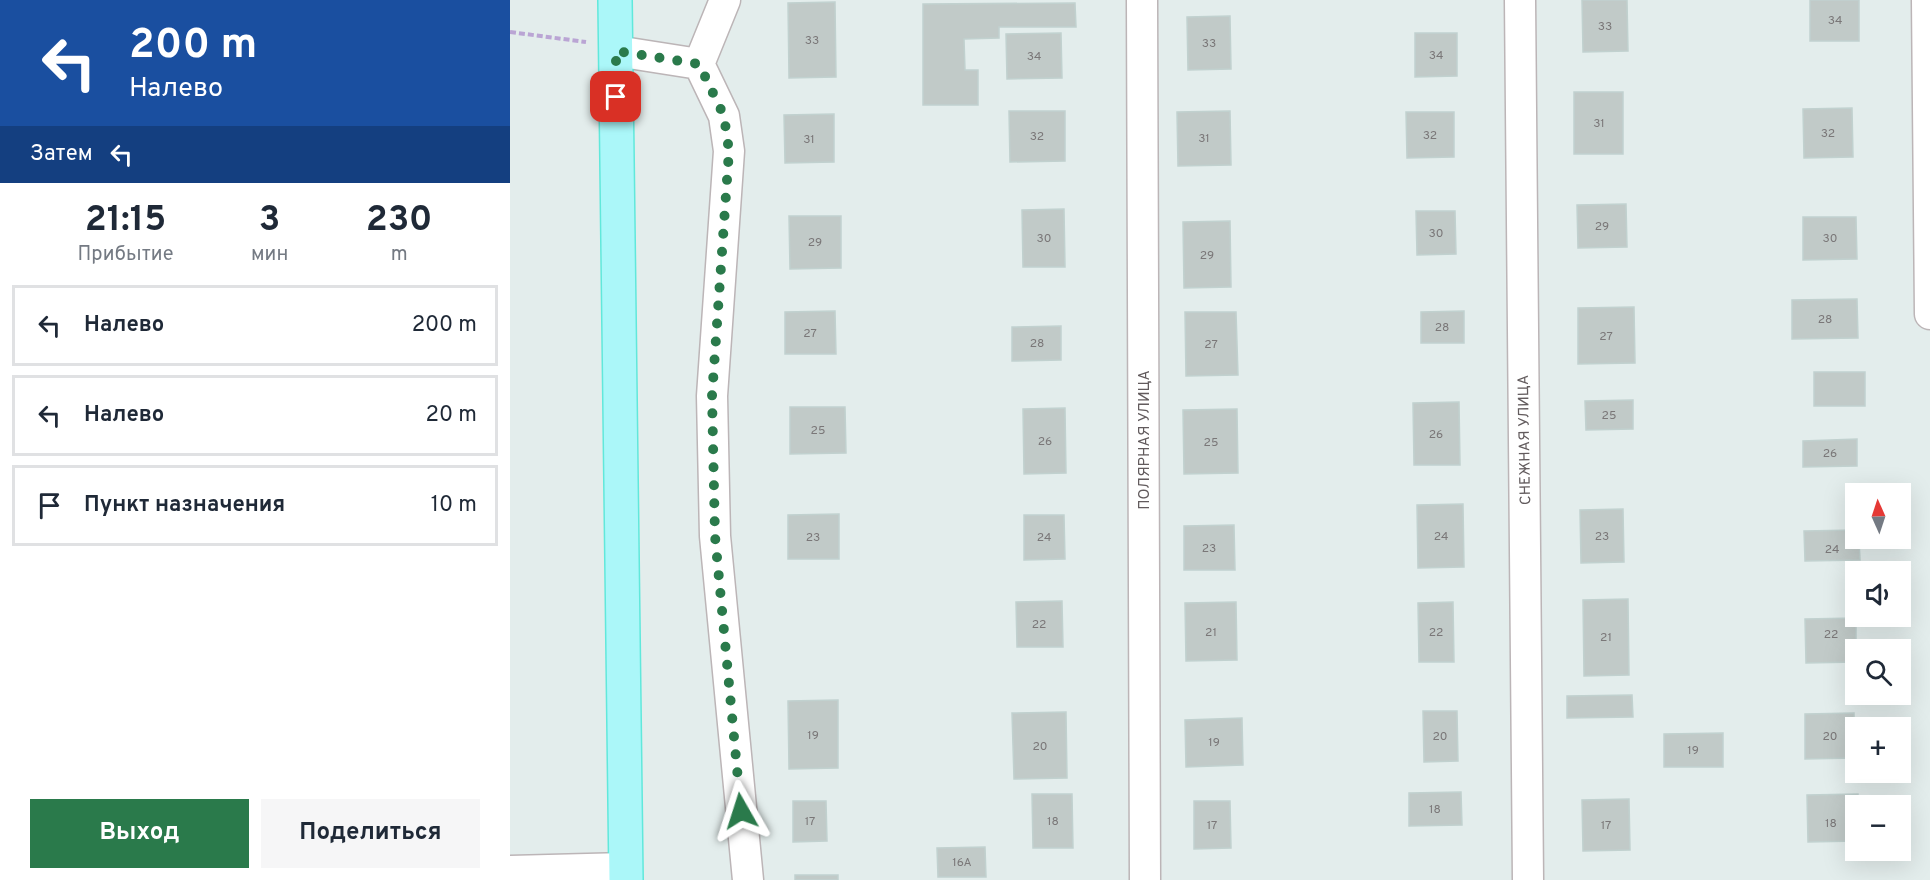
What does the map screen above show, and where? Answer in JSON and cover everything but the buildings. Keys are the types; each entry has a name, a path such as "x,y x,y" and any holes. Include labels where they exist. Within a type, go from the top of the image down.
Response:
{"main road":[{"path":"615,0 626,874"}],"street":[{"path":"725,0 699,64 724,116 729,151 712,396 715,536 748,880"},
{"name":"ПОЛЯРНАЯ УЛИЦА","path":"1142,0 1145,880"},
{"name":"СНЕЖНАЯ УЛИЦА","path":"1520,0 1528,880"},
{"path":"1927,0 1930,314"},
{"path":"616,51 699,64"},
{"path":"510,871 626,874"}],"path":[{"path":"510,32 585,41 616,51"}],"route":[{"path":"616,97 616,51 699,64 724,116 729,151 712,396 715,536 741,811"}]}
